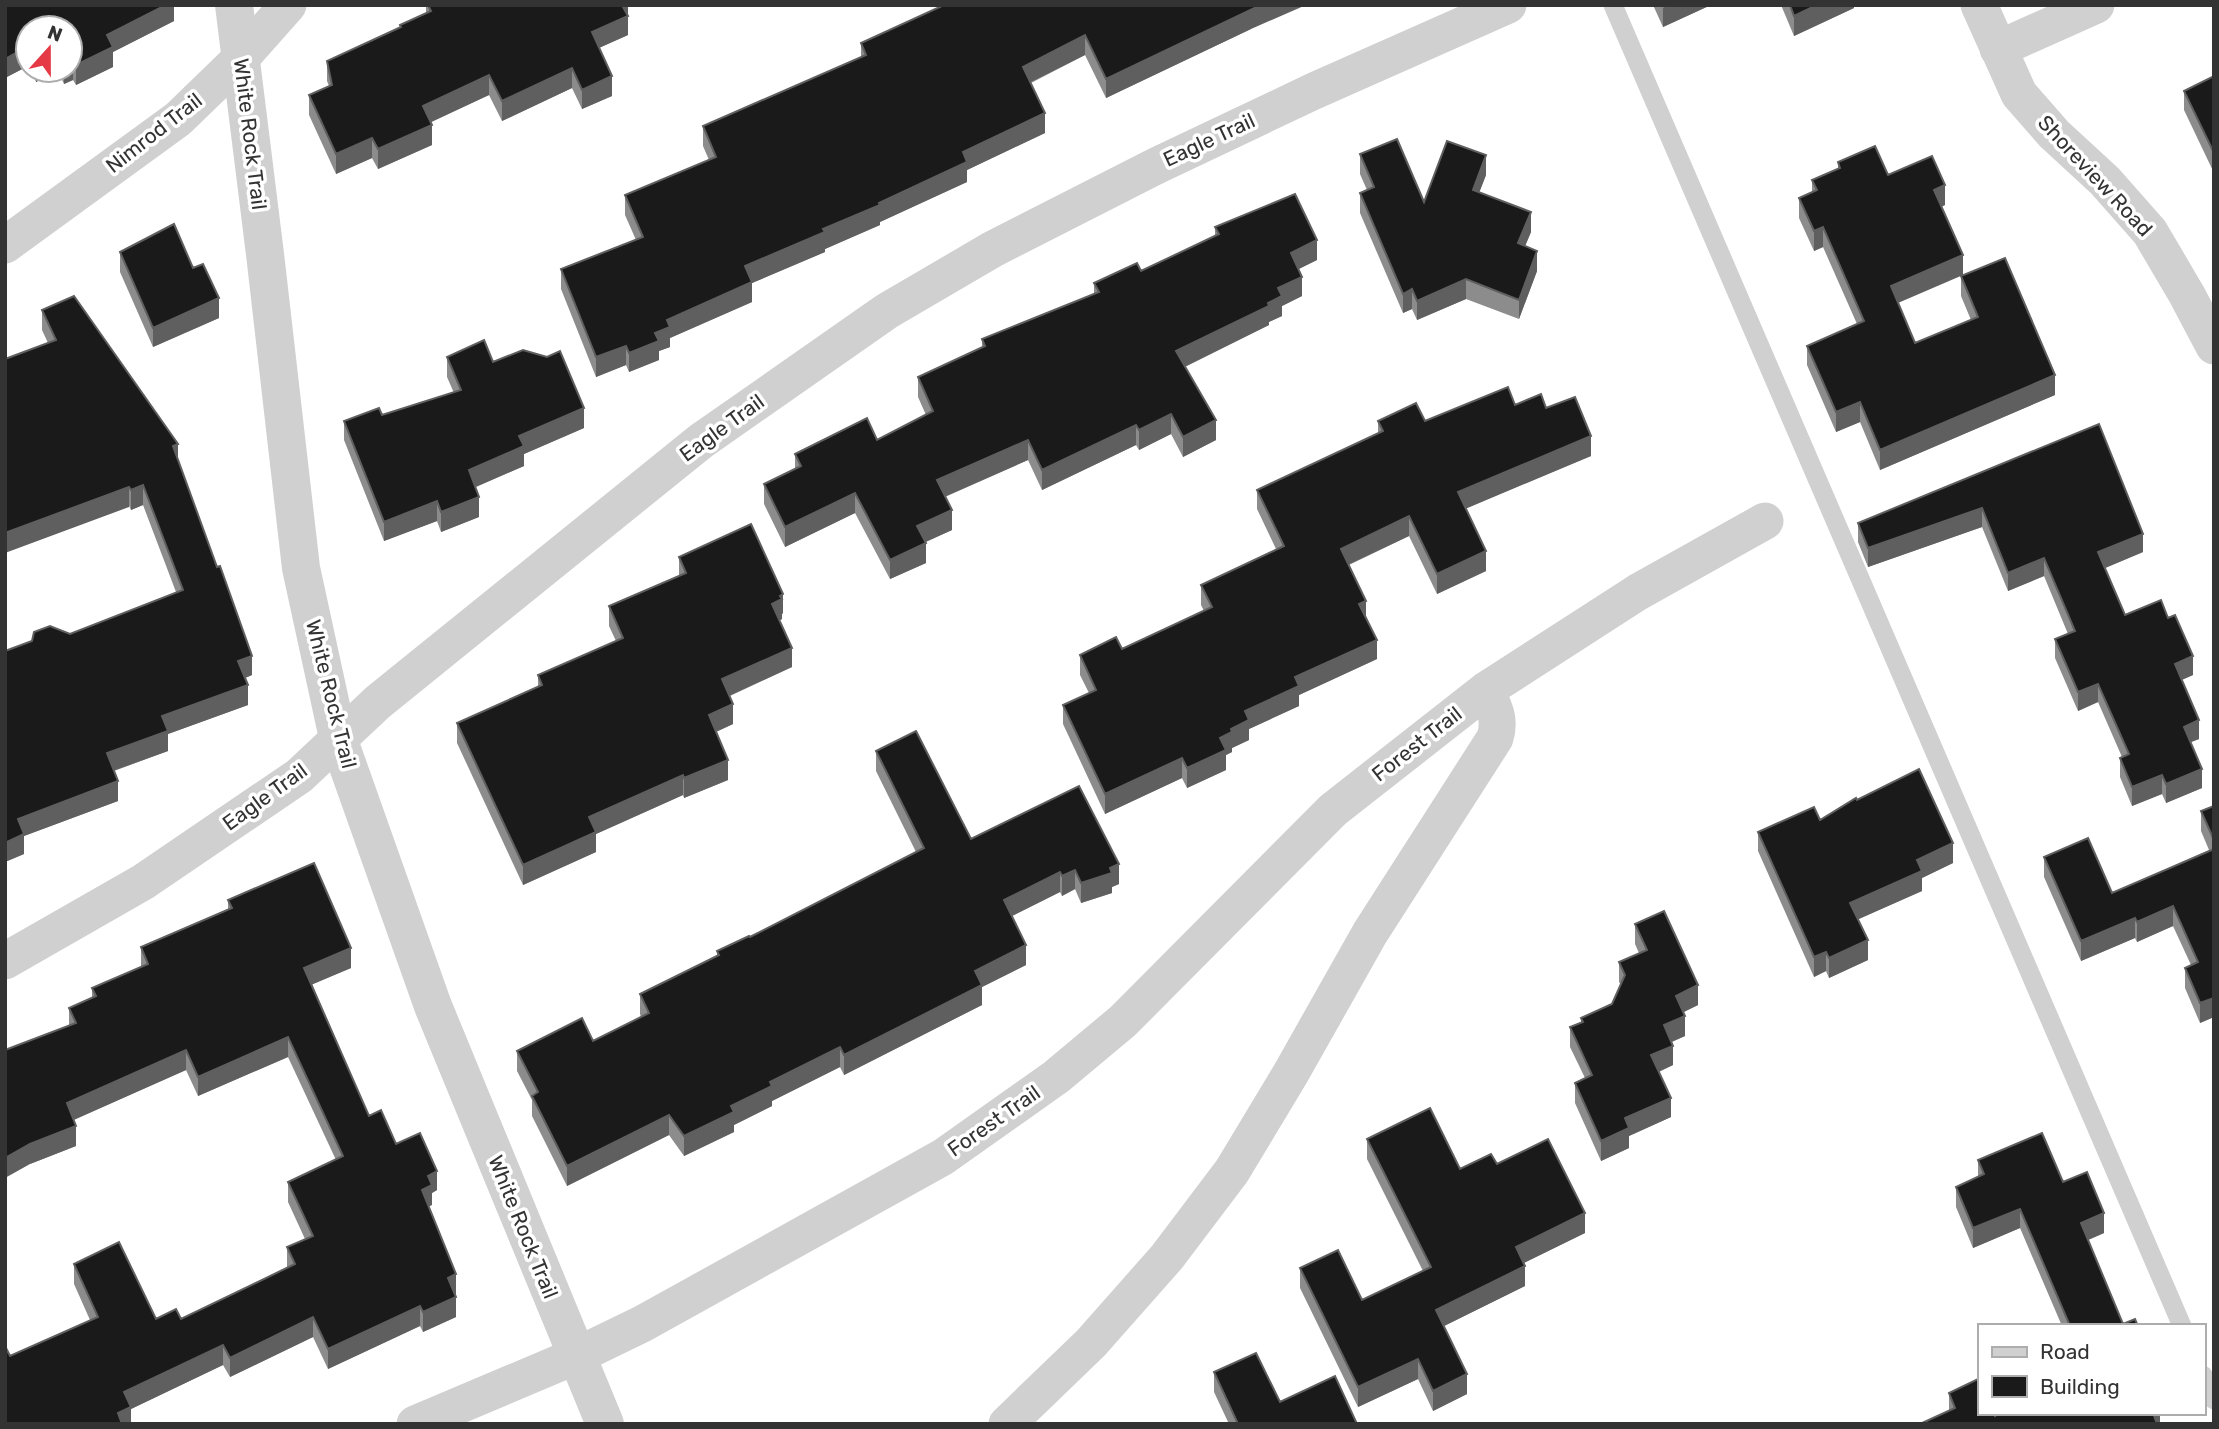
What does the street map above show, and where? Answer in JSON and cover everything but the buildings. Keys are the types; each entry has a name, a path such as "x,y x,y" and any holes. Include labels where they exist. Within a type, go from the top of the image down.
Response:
{"street":[{"name":"White Rock Trail","path":"234,5 301,568 338,738 433,1006 605,1424"},
{"name":"Nimrod Trail","path":"5,245 178,119 241,58 288,5"},
{"name":"Eagle Trail","path":"5,961 143,882 299,776 378,702 701,441 887,311 993,249 1156,166 1314,91 1508,5"},
{"name":"Shoreview Road","path":"1979,5 2019,94 2054,134 2105,181 2150,232 2188,295 2213,344"},
{"path":"1998,49 2096,5"},
{"name":"Forest Trail","path":"415,1424 576,1356 642,1324 943,1157 1056,1077 1123,1021 1333,810 1486,691 1638,593 1765,522"},
{"name":"Forest Trail","path":"1007,1424 1091,1343 1125,1305 1167,1257 1232,1171 1292,1073 1370,933 1495,738 1497,714 1486,691"}],"lane":[{"path":"1613,5 2181,1324"},
{"path":"2205,1380 2214,1400"}]}
